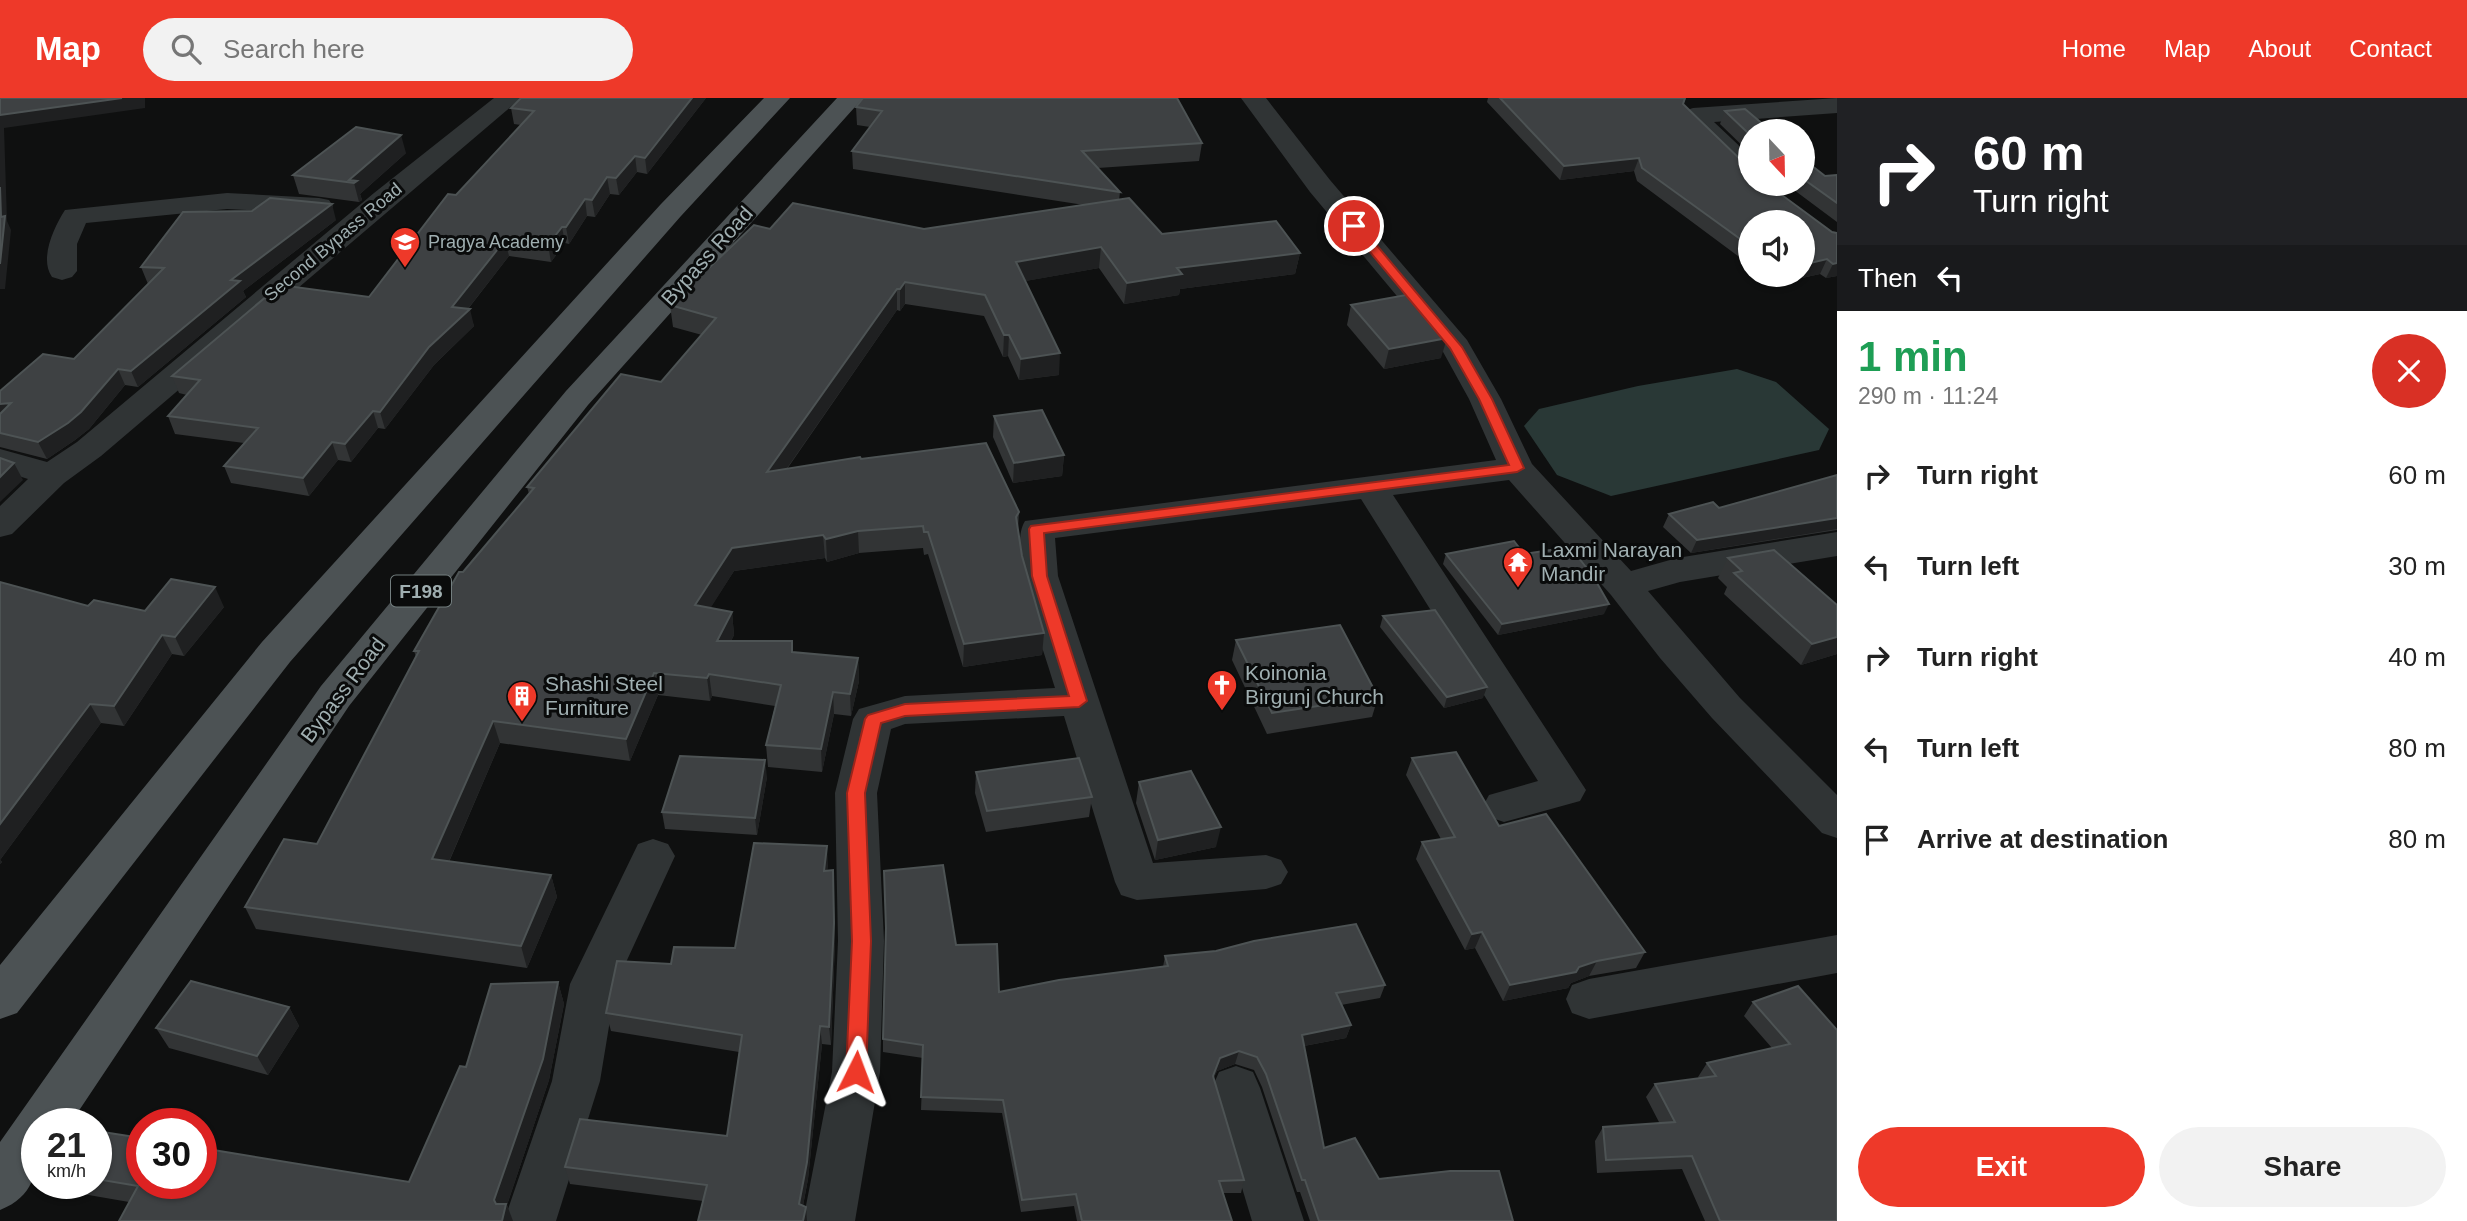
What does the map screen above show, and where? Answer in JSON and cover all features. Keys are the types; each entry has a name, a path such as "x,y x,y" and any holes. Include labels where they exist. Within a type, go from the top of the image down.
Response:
{"main road":[{"path":"0,999 276,652 671,209 778,98"},
{"name":"Bypass Road","path":"52,1108 335,696 578,398 851,98"},
{"path":"0,1186 21,1154"}],"street":[{"path":"1253,98 1320,186 1456,347 1485,399 1517,468 1624,586 1661,637 1749,734 1837,821"},
{"name":"Second Bypass Road","path":"0,526 52,475 89,449 499,99"},
{"path":"1684,107 1834,108"},
{"path":"1684,107 1738,159"},
{"path":"62,271 63,244 75,216 227,201 314,205 366,214"},
{"path":"0,459 52,475"},
{"path":"1266,872 1137,882 1040,576 1037,529 1517,468"},
{"path":"1371,487 1564,790 1504,806"},
{"path":"1624,586 1677,570 1837,544"},
{"path":"829,1221 856,1072 861,941 856,793 873,719 905,710 1079,701"},
{"path":"530,1221 576,1081 593,985 653,856"},
{"path":"1589,999 1837,954"},
{"path":"1236,1088 1278,1221"}],"shaded area":[{"path":"1737,369 1776,382 1829,429 1819,450 1611,496 1557,475 1524,426 1539,409 1638,386"}],"building":[{"path":"0,98 122,98 0,115"},
{"path":"521,98 692,98 645,158 635,156 616,178 607,177 592,200 585,199 566,227 562,227 548,245 505,240 452,307 470,309 429,347 380,412 373,411 345,444 332,442 303,478 224,466 258,428 168,416 200,380 172,376 280,285 369,297 448,194 456,195 534,111 511,108"},
{"path":"863,98 1177,98 1202,143 1082,151 1120,192 852,151 882,111 856,107"},
{"path":"1500,98 1685,98 1683,104 1738,157 1738,196 1783,196 1802,210 1738,210 1738,237 1642,168 1639,158 1564,166"},
{"path":"1745,109 1757,119 1738,119 1738,123 1725,111"},
{"path":"356,127 401,135 349,180 357,181 354,183 293,175"},
{"path":"1815,168 1825,176 1837,175 1837,203 1815,187"},
{"path":"0,187 1,217 5,216 0,264"},
{"path":"270,198 332,204 231,280 240,281 131,371 118,369 68,423 38,442 0,433 0,414 11,403 0,404 0,391 43,354 74,359 164,268 141,267 183,212 252,211"},
{"path":"1129,198 1162,234 1276,221 1300,253 1177,268 1182,274 1127,283 1101,247 1016,262 1060,353 1021,359 1009,335 1004,335 985,295 905,282 897,289 767,472 860,457 986,443 1019,512 1016,517 1022,556 1044,633 964,644 928,532 924,532 923,526 858,531 826,539 823,535 732,548 695,605 732,612 717,641 792,641 792,652 858,658 850,694 833,692 821,749 766,745 781,685 709,674 707,678 654,673 626,739 493,721 432,859 551,875 521,946 245,907 284,839 317,844 419,651 414,651 459,572 463,572 534,488 527,487 621,374 661,382 716,318 670,305 754,225 770,229 793,203 924,229"},
{"path":"1815,219 1837,233 1837,263 1833,264 1827,259 1815,262"},
{"path":"1406,295 1447,338 1389,349 1351,305"},
{"path":"1042,410 1064,455 1014,463 994,416"},
{"path":"0,458 14,463 0,477"},
{"path":"1837,475 1837,518 1697,540 1669,514 1713,502 1719,508"},
{"path":"1514,541 1524,554 1570,547 1593,576 1609,604 1502,624 1446,554"},
{"path":"1774,550 1837,605 1837,637 1812,644 1734,573 1742,571 1728,558"},
{"path":"171,579 215,587 175,637 162,635 114,706 90,704 0,824 0,582 88,606 94,600 145,611"},
{"path":"1435,610 1487,687 1447,697 1383,616"},
{"path":"1340,625 1378,697 1272,713 1236,640"},
{"path":"1456,752 1499,826 1546,814 1645,952 1597,961 1579,967 1576,972 1510,985 1482,932 1472,934 1422,842 1455,837 1412,758"},
{"path":"680,756 765,760 755,818 662,812"},
{"path":"1079,758 1092,797 987,811 976,772"},
{"path":"1191,771 1221,827 1158,840 1139,782"},
{"path":"754,843 827,846 824,871 833,870 834,923 829,1027 820,1026 807,1162 799,1204 806,1207 803,1221 698,1221 707,1185 565,1167 580,1119 727,1136 742,1035 606,1013 617,961 671,964 674,947 735,948"},
{"path":"943,865 956,945 997,944 999,992 1059,980 1168,966 1165,956 1216,951 1254,941 1356,924 1385,985 1336,993 1351,1025 1302,1035 1324,1148 1355,1138 1379,1179 1450,1171 1499,1171 1513,1221 1319,1221 1266,1074 1257,1057 1239,1051 1220,1058 1213,1076 1244,1180 1219,1181 1232,1221 1082,1221 1076,1194 1022,1200 1003,1100 921,1097 923,1045 883,1039 886,928 884,871"},
{"path":"191,981 289,1007 257,1056 156,1028"},
{"path":"558,982 543,1059 494,1200 496,1204 506,1204 502,1221 119,1221 131,1199 217,1199 217,1151 409,1182 460,1066 466,1067 491,984"},
{"path":"1798,986 1837,1030 1837,1221 1720,1221 1692,1156 1606,1160 1603,1127 1675,1122 1655,1084 1716,1076 1707,1063 1790,1044 1753,1002"},
{"path":"112,1133 126,1136 126,1184 112,1182"}],"place":[{"name":"Pragya Academy","path":"405,269"},
{"name":"Laxmi Narayan Mandir","path":"1518,589"},
{"name":"Koinonia Birgunj Church","path":"1222,712"},
{"name":"Shashi Steel Furniture","path":"522,723"}],"route":[{"path":"856,1072 861,941 856,793 873,719 905,710 1079,701 1040,576 1037,529 1517,468 1485,399 1456,347 1354,226"}]}
